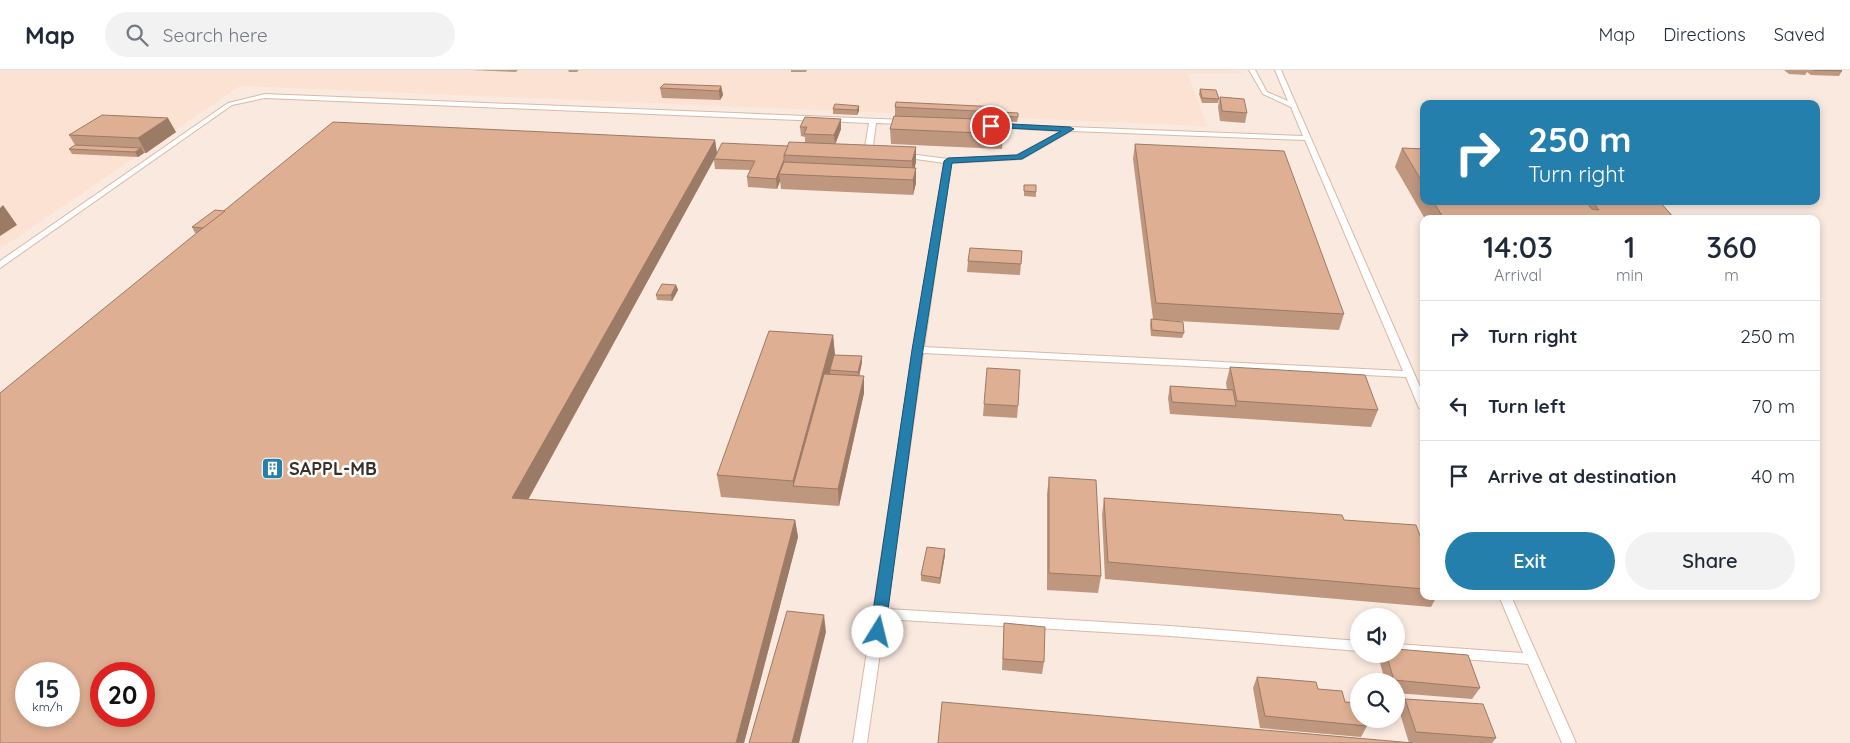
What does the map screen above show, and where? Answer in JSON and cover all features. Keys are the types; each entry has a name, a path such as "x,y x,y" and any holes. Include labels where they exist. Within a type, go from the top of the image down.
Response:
{"lane":[{"path":"1252,70 1265,93 1293,106"},
{"path":"1278,70 1420,399"},
{"path":"0,265 230,104 265,96 912,122"},
{"path":"873,121 869,147 876,152 885,153"},
{"path":"981,125 1307,138"},
{"path":"894,154 948,161 1019,157 1070,129"},
{"path":"860,743 948,161"},
{"path":"918,350 1409,374"},
{"path":"1507,600 1569,743"},
{"path":"880,614 1170,631 1350,645"},
{"path":"1405,650 1532,659"}],"shaded area":[{"path":"0,70 1850,70 1850,743 0,743"},
{"path":"0,70 1237,70 1244,74 1188,74 1207,126 240,86 0,249"}],"building":[{"path":"664,84 721,86 719,91 660,88"},
{"path":"1200,89 1216,90 1219,99 1202,98"},
{"path":"1220,97 1244,99 1247,113 1222,111"},
{"path":"896,102 999,107 998,112 895,107"},
{"path":"835,104 859,106 857,110 833,109"},
{"path":"1000,112 1018,113 1018,117 999,116"},
{"path":"102,115 168,118 138,138 69,135"},
{"path":"894,116 1004,120 1003,134 890,129"},
{"path":"805,117 841,119 834,135 804,134 807,127 800,127"},
{"name":"SAPPL-MB","path":"333,122 715,140 512,498 795,520 736,743 0,743 0,393"},
{"path":"789,142 916,147 912,161 784,155"},
{"path":"722,143 788,146 776,179 747,177 755,161 714,159"},
{"path":"1135,144 1284,151 1344,314 1156,303"},
{"path":"75,145 141,148 135,152 69,149"},
{"path":"1402,148 1420,149 1420,178"},
{"path":"784,162 916,168 913,180 779,174"},
{"path":"1024,185 1036,185 1036,192 1024,191"},
{"path":"1435,205 1588,205 1592,209 1599,210 1595,205 1663,205 1671,215 1442,215"},
{"path":"215,210 225,211 203,228 192,227"},
{"path":"970,248 1022,251 1021,264 968,261"},
{"path":"662,284 676,285 671,295 656,295"},
{"path":"1151,319 1183,322 1184,333 1152,330"},
{"path":"769,331 833,335 793,481 717,475"},
{"path":"834,355 862,356 858,372 830,370"},
{"path":"1230,367 1365,375 1378,410 1237,401"},
{"path":"987,368 1020,370 1018,406 984,404"},
{"path":"824,374 864,376 838,489 793,486"},
{"path":"1170,386 1233,390 1236,406 1172,402"},
{"path":"1049,477 1096,480 1101,576 1049,573"},
{"path":"1104,498 1342,515 1344,520 1416,525 1420,536 1420,589 1108,562"},
{"path":"927,547 945,549 940,578 921,575"},
{"path":"787,611 824,615 792,743 749,743"},
{"path":"1004,623 1045,627 1044,662 1003,659"},
{"path":"1405,650 1468,655 1480,688 1405,681 1405,673 1392,673 1389,663 1405,663"},
{"path":"1257,677 1316,682 1318,689 1342,691 1345,702 1350,702 1350,724 1265,716"},
{"path":"1405,699 1483,704 1496,738 1416,732"},
{"path":"942,702 1413,743 938,743"}],"place":[{"name":"SAPPL-MB","path":"273,468"}],"route":[{"path":"878,632 918,350 948,161 1019,157 1070,129 991,126"}]}
